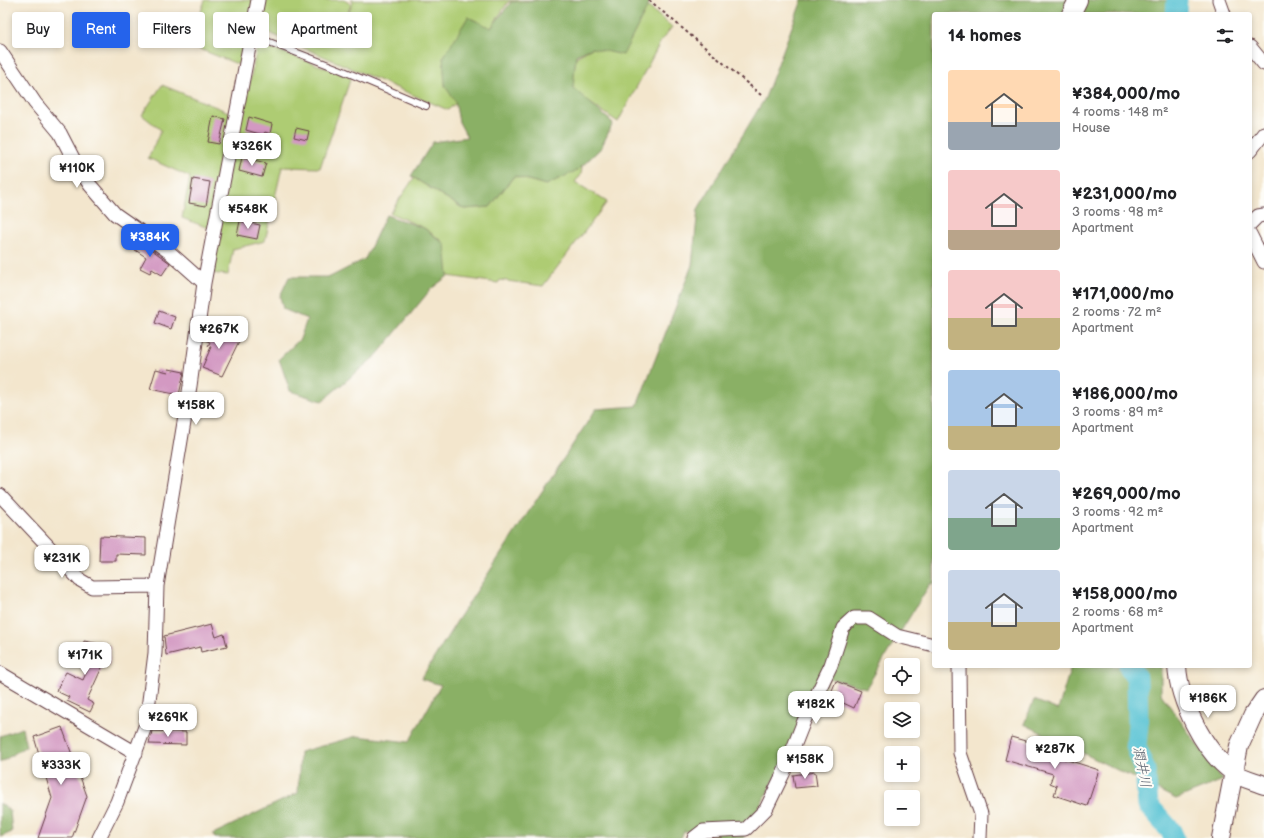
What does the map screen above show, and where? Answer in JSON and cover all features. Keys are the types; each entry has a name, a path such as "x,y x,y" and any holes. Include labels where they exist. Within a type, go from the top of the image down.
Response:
{"street":[{"path":"256,12 258,0"},
{"path":"1072,12 1078,0"},
{"path":"1219,0 1223,12"},
{"path":"99,838 117,802 146,724 152,689 155,653 157,586 190,386 204,283 249,48"},
{"path":"1252,49 1264,64"},
{"path":"0,51 35,103 60,133 76,164 90,185 115,214 168,251 204,283"},
{"path":"1252,148 1264,133"},
{"path":"1252,222 1258,216 1264,215"},
{"path":"1252,238 1264,262"},
{"path":"0,495 80,580 92,587 157,586"},
{"path":"694,838 703,831 746,829 766,809 783,774 804,721 831,665 843,628 854,618 869,618 898,636 932,644"},
{"path":"959,668 960,753 981,814 980,838"},
{"path":"1178,668 1191,719 1204,742 1233,772 1264,785"},
{"path":"0,673 136,753"},
{"path":"1221,838 1239,746 1253,715 1264,700"}],"lane":[{"path":"269,42 339,69 426,106"}],"path":[{"path":"649,0 761,95"}],"green space":[{"path":"205,0 258,0 256,12 213,12 213,48 249,48 245,67 197,48 205,48 205,12 201,12"},
{"path":"264,0 344,0 351,4 348,12 277,12 277,36 269,33 269,12 262,12"},
{"path":"351,0 538,0 508,2 491,28 468,17 458,101 448,110 304,48 372,48 372,12 349,12 353,2"},
{"path":"539,0 651,0 623,55 592,48 576,55 573,88 613,123 601,148 578,170 546,185 514,176 490,207 464,209 411,176 433,142 467,137 459,122 455,101 445,86 443,58 468,17 491,28 511,2"},
{"path":"802,0 1171,0 1168,12 932,12 932,584 930,584 866,688 829,678 743,838 730,838 684,831 681,838 215,838 213,834 298,793 300,752 357,736 409,742 441,685 421,679 457,621 596,409 637,406 692,265 698,209 765,98"},
{"path":"645,4 672,27 661,41 618,122 571,90 576,57 592,48"},
{"path":"269,47 351,77 320,168 282,167 265,241 233,249 228,275 211,273 239,114 243,114 257,48"},
{"path":"162,85 231,113 211,229 182,218 190,177 148,158 161,130 142,115"},
{"path":"582,166 581,175 575,182 607,202 543,286 500,280 498,283 448,276 442,241 424,228 390,213 414,178 464,209 490,207 514,176 546,185"},
{"path":"386,215 424,228 445,244 448,276 431,289 377,355 322,401 290,391 279,359 300,339 307,319 283,309 280,296 289,277 330,277 365,259"},
{"path":"1070,668 1161,668 1161,694 1223,780 1176,799 1024,724 1034,700 1058,710"},
{"path":"22,728 26,746 0,763 0,736"},
{"path":"0,803 10,811 12,832 0,837"}],"building":[{"path":"213,116 225,119 219,144 208,142"},
{"path":"249,117 272,124 270,134 265,132 263,135 246,130"},
{"path":"296,128 309,131 307,140 294,137"},
{"path":"242,157 266,163 262,177 239,171"},
{"path":"193,179 210,182 206,206 189,203"},
{"path":"240,221 260,225 257,239 237,235"},
{"path":"134,237 170,263 162,275 152,269 150,273 140,268 146,257 129,246"},
{"path":"159,311 175,317 171,329 155,323"},
{"path":"209,325 240,339 222,376 202,368 211,347 208,346 210,342 204,340"},
{"path":"156,369 168,372 169,369 184,372 179,395 150,389"},
{"path":"100,536 146,538 146,555 116,554 116,561 99,561"},
{"path":"212,624 216,637 224,634 227,646 201,652 200,647 166,655 164,636"},
{"path":"84,641 110,646 109,665 103,665 87,700 94,704 90,712 67,701 69,697 56,691 66,672 83,680 93,657 82,656"},
{"path":"836,681 861,691 854,708 839,701 837,706 827,702"},
{"path":"62,727 87,796 72,838 38,838 52,798 34,737"},
{"path":"152,731 186,732 186,745 149,744"},
{"path":"1011,737 1051,748 1049,754 1099,770 1087,806 1054,795 1057,786 1050,783 1053,774 1005,760"},
{"path":"815,772 817,786 795,788 793,775"}],"waterway":[{"name":"潤井川","path":"1176,12 1177,0"},
{"name":"潤井川","path":"1130,668 1137,679 1138,724 1136,746 1145,770 1148,805 1171,831 1174,838"}]}
